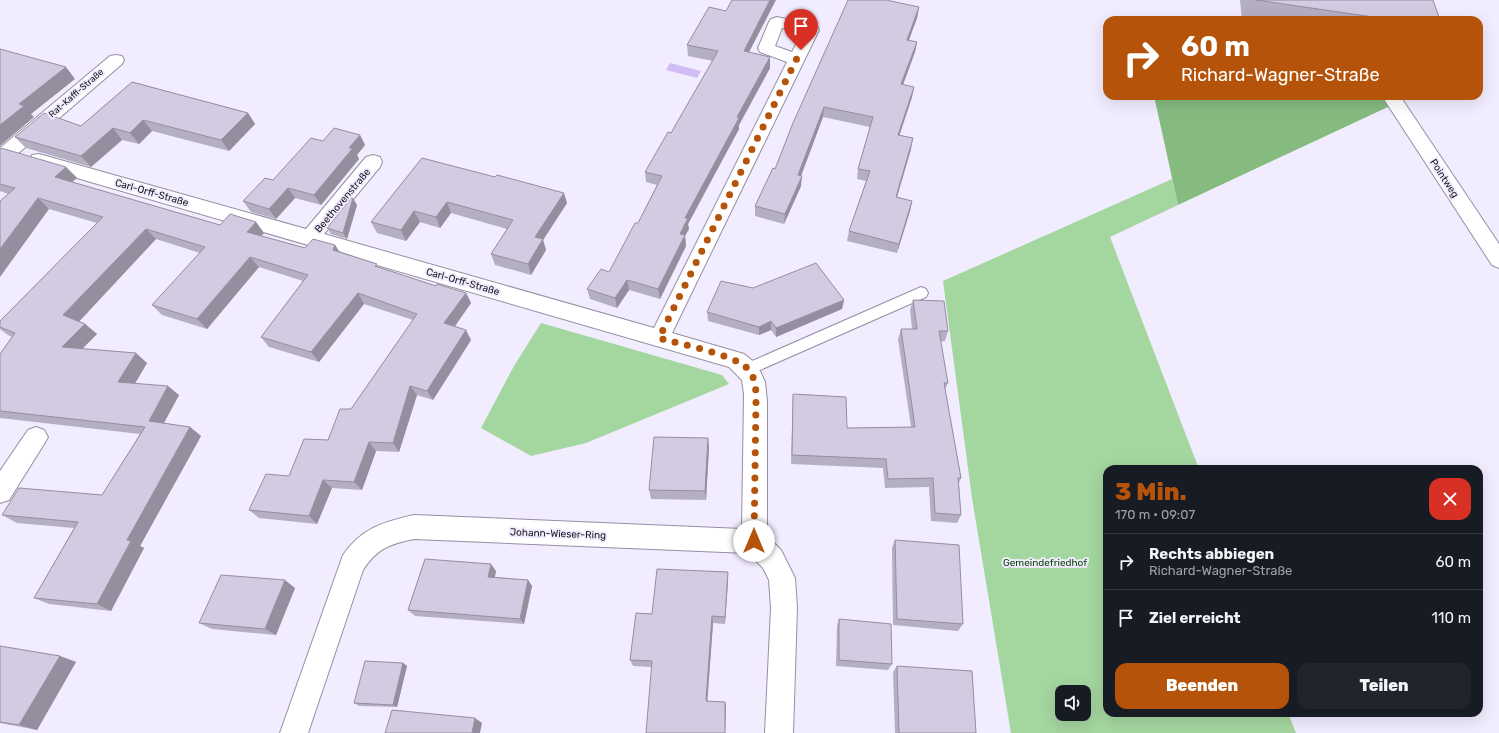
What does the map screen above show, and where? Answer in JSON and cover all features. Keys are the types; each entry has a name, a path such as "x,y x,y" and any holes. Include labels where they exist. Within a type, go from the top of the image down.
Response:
{"street":[{"path":"659,338 796,59"},
{"name":"Rat-Kaffl-Straße","path":"4,155 116,60"},
{"name":"Pointweg","path":"1394,100 1499,260"},
{"name":"Carl-Orff-Straße","path":"4,155 310,238 736,360 748,369"},
{"name":"Beethovenstraße","path":"310,238 373,162"},
{"path":"748,369 755,382 756,401 754,541 772,559 782,578 784,608 779,733"},
{"path":"0,492 36,437"},
{"name":"Johann-Wieser-Ring","path":"294,733 352,564 361,550 377,537 394,530 414,527 754,541"}],"lane":[{"path":"748,369 921,294"}],"green space":[{"path":"1155,100 1386,100 1390,106 1178,205"},
{"name":"Gemeindefriedhof","path":"1172,179 1178,205 1110,237 1197,465 1103,465 1103,717 1290,717 1296,733 1011,733 972,498 943,281"},
{"path":"541,323 722,375 729,384 586,443 531,456 481,428 514,366"}],"shaded area":[{"path":"670,63 701,71 697,78 666,70"}],"building":[{"path":"732,0 770,0 744,51 770,57 685,218 688,218 680,234 685,235 658,289 627,280 615,298 587,289 601,269 609,272 635,223 638,223 662,176 645,172 668,132 671,133 718,51 687,45 709,7 726,11"},
{"path":"848,0 886,0 919,7 907,40 917,42 901,84 914,87 898,135 913,138 896,197 912,201 899,244 849,231 870,171 858,169 873,117 824,107 798,175 802,176 785,214 755,206 773,168 775,169 793,123"},
{"path":"1256,0 1433,0 1439,16 1366,16"},
{"path":"0,49 66,67 19,104 24,106 0,125"},
{"path":"132,82 248,113 221,140 143,120 130,133 113,128 81,156 15,137 44,113 81,126"},
{"path":"334,128 360,135 349,148 353,148 314,195 288,188 269,209 243,201 265,178 273,180 311,138 323,141"},
{"path":"1,148 66,167 55,177 220,225 230,214 256,222 247,232 305,248 313,239 335,245 333,250 377,264 375,266 436,286 437,284 466,293 444,323 466,330 427,391 410,386 393,443 369,442 354,482 323,480 309,516 249,510 266,474 289,476 304,439 328,440 340,409 351,409 417,314 358,293 311,352 261,337 308,275 250,257 197,319 152,305 205,247 146,229 63,315 85,324 62,347 136,353 118,382 168,386 149,421 190,427 127,540 131,541 97,604 34,598 78,522 2,515 19,488 102,495 145,427 0,411 0,354 15,333 0,327 0,321 103,217 38,198 0,249 0,201 15,188 0,184"},
{"path":"422,158 495,177 497,175 564,193 535,237 543,239 528,264 491,254 513,220 447,202 436,217 414,211 401,230 371,222"},
{"path":"351,198 353,198 343,233 327,228"},
{"path":"816,263 844,300 776,328 771,321 759,327 707,312 721,281 753,288"},
{"path":"913,300 944,301 948,331 939,331 948,383 944,383 961,478 958,478 961,515 935,513 933,478 888,479 886,459 792,455 793,394 846,397 847,428 915,427 901,329 917,329"},
{"path":"654,437 708,438 705,491 649,490"},
{"path":"895,540 959,545 963,624 897,619"},
{"path":"425,559 491,564 488,577 528,580 520,619 408,610"},
{"path":"657,569 728,572 725,617 712,616 706,701 725,702 725,733 646,733 652,661 630,660 636,613 652,614"},
{"path":"221,575 285,580 265,629 199,623"},
{"path":"839,619 891,624 892,664 839,660"},
{"path":"0,646 60,656 19,725 0,722"},
{"path":"365,661 403,663 393,705 354,703"},
{"path":"897,666 972,671 976,733 899,733"},
{"path":"392,710 475,718 472,733 385,733"}],"route":[{"path":"754,541 755,382 748,369 736,360 659,338 801,50"}]}
